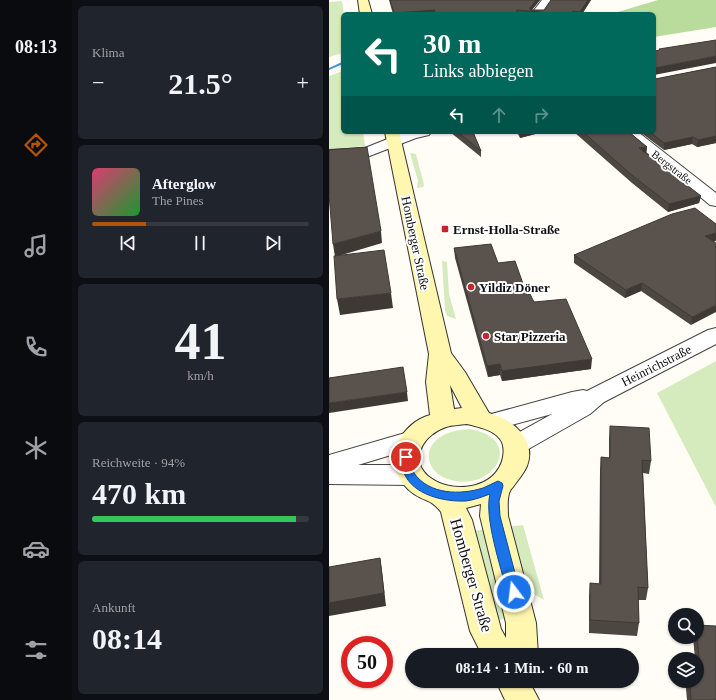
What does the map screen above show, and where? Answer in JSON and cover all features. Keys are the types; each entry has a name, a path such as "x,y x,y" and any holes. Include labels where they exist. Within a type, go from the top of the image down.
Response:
{"main road":[{"path":"363,0 366,12"},
{"name":"Homberger Straße","path":"393,137 440,354 438,382 443,419"},
{"name":"Homberger Straße","path":"440,354 486,420"},
{"path":"461,416 486,420 507,432 516,445 517,456 514,467 508,477 498,486 483,493 467,496 445,496 430,491 419,484 410,475 406,457 407,448 420,431 443,419 461,416"},
{"path":"498,486 494,501 494,516 521,623 522,648"},
{"name":"Homberger Straße","path":"445,496 453,508 458,520 486,630 495,648"},
{"path":"516,688 522,700"},
{"path":"522,688 522,700"}],"street":[{"path":"539,12 549,0"},
{"path":"329,155 367,152 393,137 412,134"},
{"name":"Bergstraße","path":"632,134 716,201"},
{"name":"Heinrichstraße","path":"516,445 582,408 596,396 716,335"},
{"name":"Heinrichstraße","path":"486,420 511,419 572,400 596,396"},
{"path":"329,466 339,461 412,440"},
{"path":"329,474 410,475"}],"green space":[{"path":"658,0 716,0 716,27 656,37 656,12 618,12"},
{"path":"342,1 344,12 341,12 341,54 329,57 329,2"},
{"path":"341,72 341,134 363,134 365,146 329,150 329,76"},
{"path":"410,153 416,154 424,185 423,187 417,188 418,181"},
{"path":"442,261 447,262 449,294 456,319 447,316 445,310"},
{"path":"716,361 716,507 657,393"},
{"path":"469,429 486,434 496,442 500,452 498,462 491,472 480,478 467,482 451,480 443,477 436,472 429,461 431,448 435,441 445,434"},
{"path":"523,525 544,600 524,588 505,527"},
{"path":"489,529 506,617 498,620 472,531"}],"building":[{"path":"390,0 536,0 530,10 544,10 551,0 588,0 580,12 540,12 517,10 516,12 434,12 435,10 394,12"},
{"path":"716,40 716,56 656,68 656,51 660,50 659,49"},
{"path":"716,67 716,136 698,140 693,137 664,143 653,134 656,134 656,79"},
{"path":"460,134 474,134 481,151"},
{"path":"585,134 631,134 647,147 639,148 701,196 669,204 633,176"},
{"path":"367,147 381,231 333,244 329,194 329,150"},
{"path":"695,208 716,224 716,233 705,236 716,243 716,305 692,317 642,283 626,290 574,255 672,214"},
{"path":"491,244 498,263 515,261 527,295 530,294 534,302 566,299 592,359 502,371 500,364 487,366 454,248"},
{"path":"384,250 391,293 337,299 334,256"},
{"path":"403,367 407,392 329,403 329,378"},
{"path":"610,426 649,428 651,461 642,460 648,588 638,587 639,623 590,620 590,583 601,584 601,457 610,458"},
{"path":"380,558 384,593 329,603 329,567"},
{"path":"704,625 716,626 716,700 691,700 690,688 704,688 704,652 698,652 698,644 704,644"}],"waterway":[{"path":"329,69 341,64"}],"place":[{"name":"Ernst-Holla-Straße","path":"445,229"},
{"name":"Yildiz Döner","path":"471,287"},
{"name":"Star Pizzeria","path":"486,336"}],"route":[{"path":"406,457 410,475 419,484 430,491 445,496 455,497 478,494 498,486 494,501 494,516 514,592"}]}
